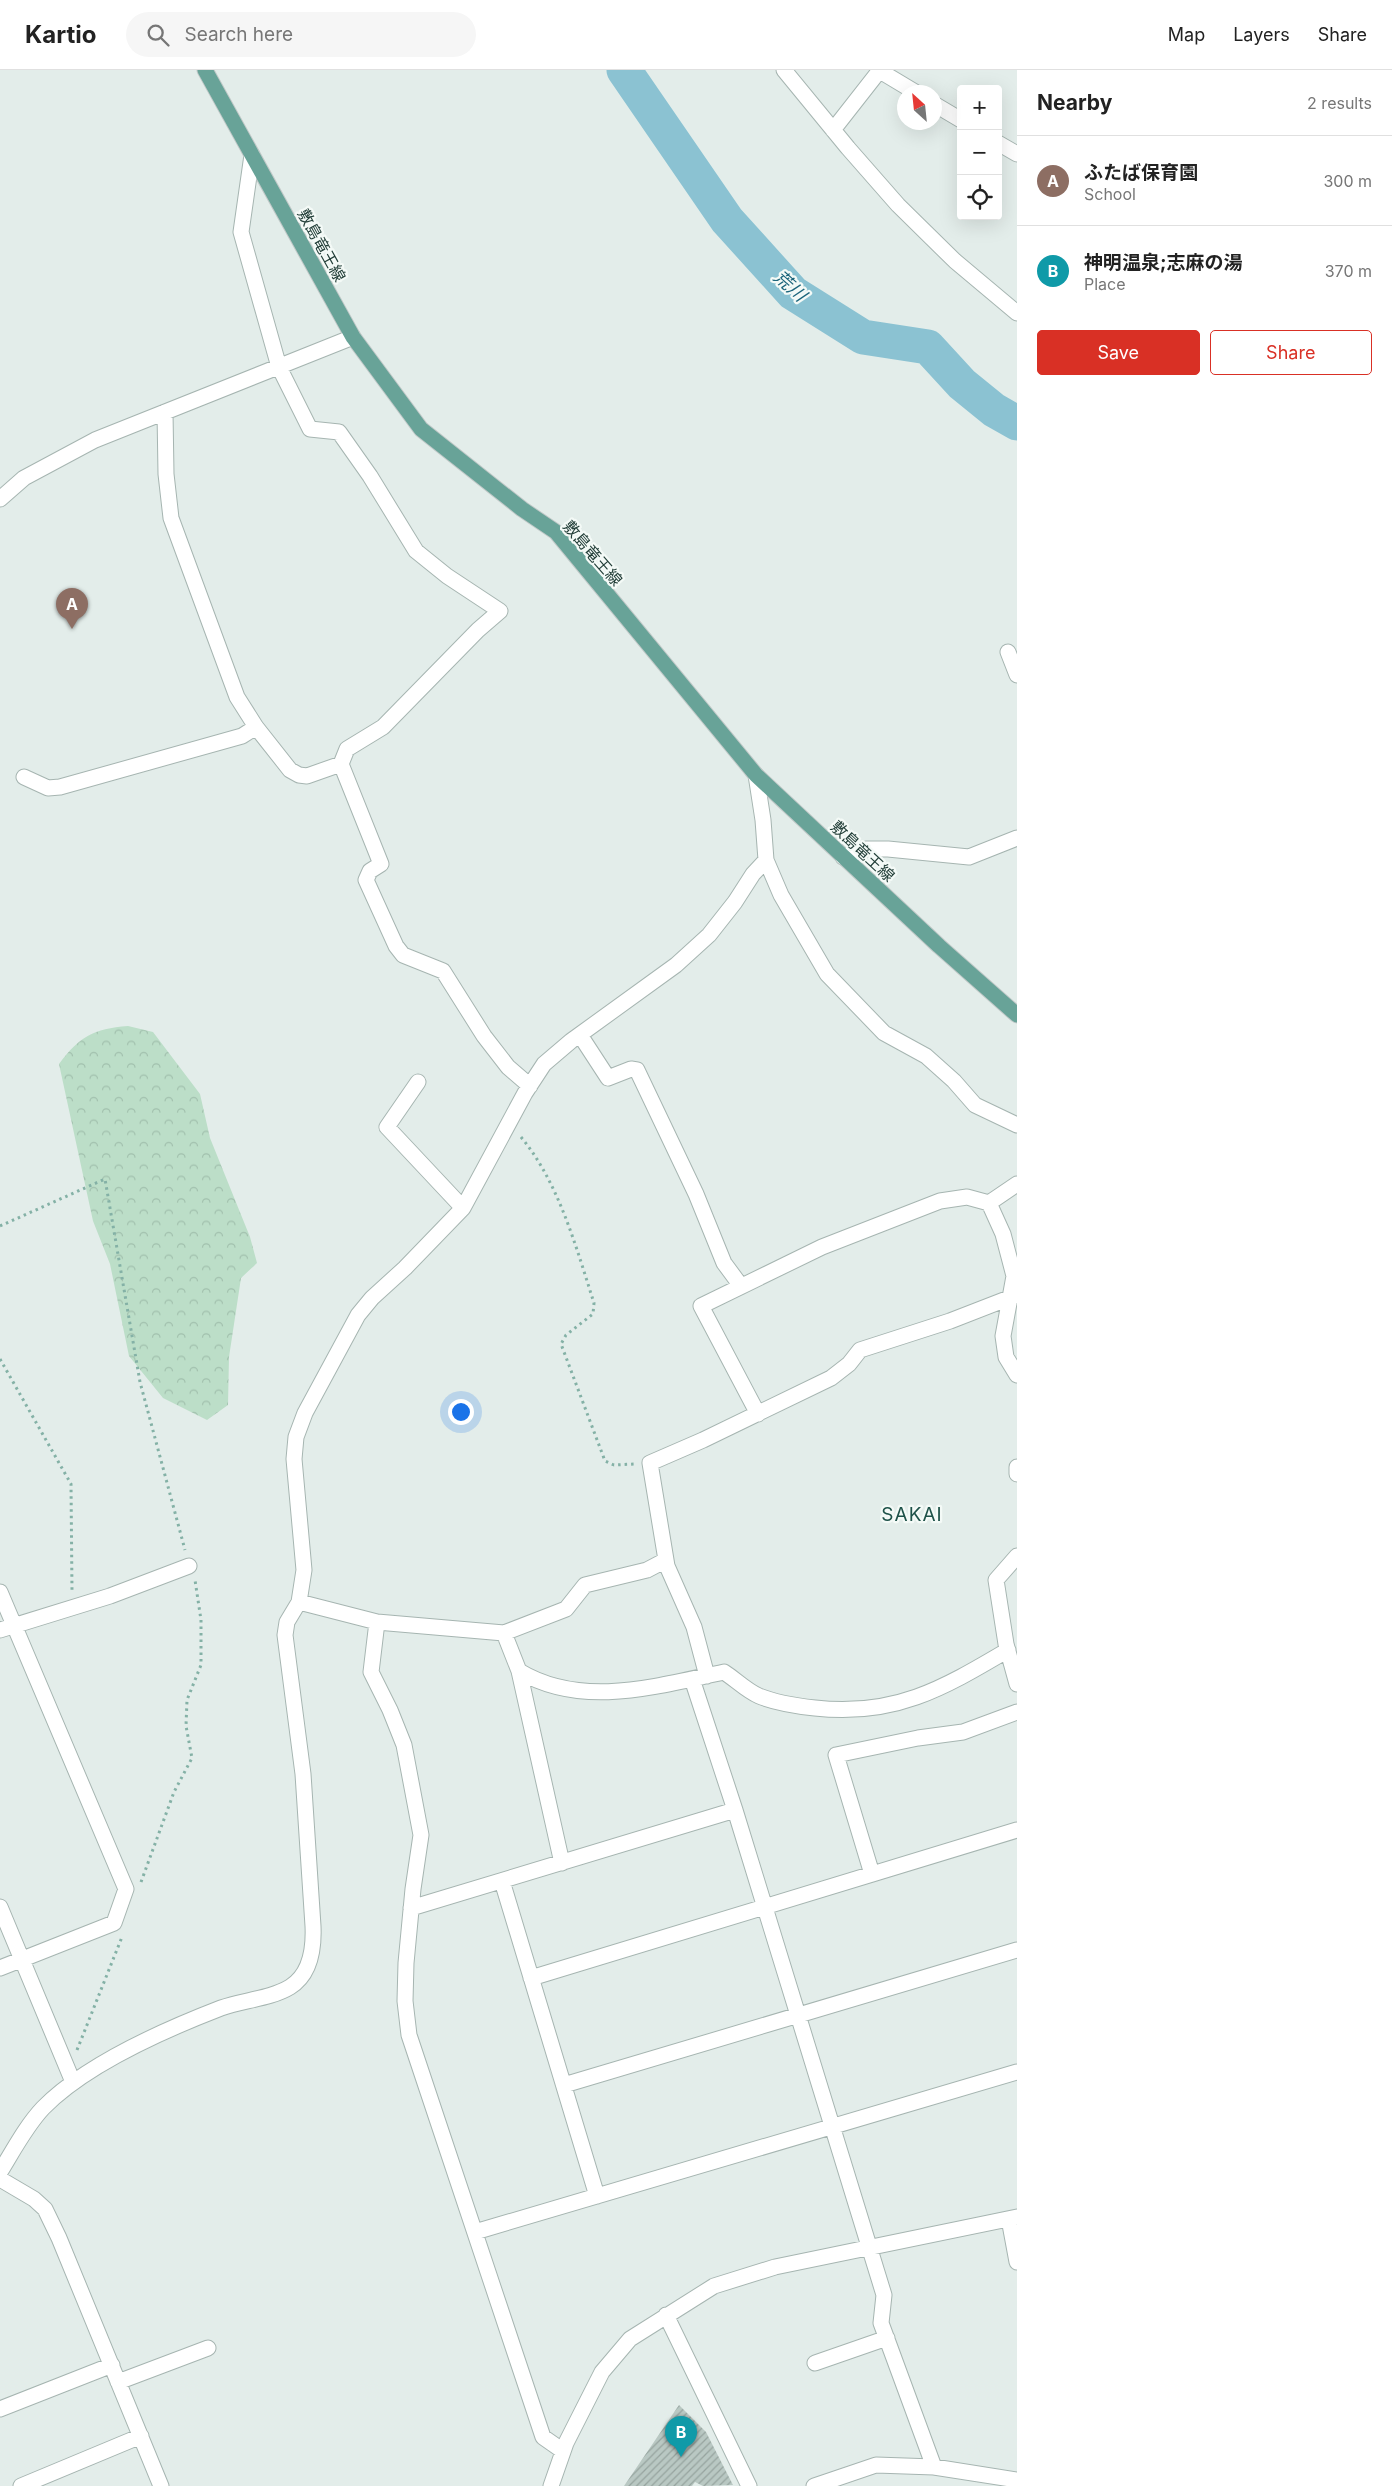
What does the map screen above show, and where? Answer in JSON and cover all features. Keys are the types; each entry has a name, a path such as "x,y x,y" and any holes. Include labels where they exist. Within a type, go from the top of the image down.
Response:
{"main road":[{"name":"敷島竜王線","path":"205,70 353,337 421,429 522,509 556,532 756,776 1017,1015"}],"street":[{"path":"784,70 833,130 898,204 956,261 1017,313"},
{"path":"833,130 880,71 903,85"},
{"path":"942,109 957,118"},
{"path":"1002,145 1017,154"},
{"path":"165,412 166,474 171,518 237,697 256,727 290,770 299,775 308,776 341,764 348,749 383,727 478,630 500,611 447,576 416,551 370,476 338,432 310,429 279,367 241,232 252,155"},
{"path":"0,499 24,478 95,440 353,337"},
{"path":"1008,652 1017,675"},
{"path":"24,777 48,788 60,787 242,736 256,727"},
{"path":"341,764 381,864 370,870 366,880 396,946 403,955 443,971 484,1036 508,1066 530,1086"},
{"path":"756,776 763,820 766,860 781,895 827,974 862,1013 884,1033 926,1056 954,1081 975,1105 1017,1125"},
{"path":"843,857 866,849 888,849 969,857 1017,838"},
{"path":"0,2172 40,2110 71,2077 223,2007 270,1995 291,1986 304,1973 314,1950 304,1774 286,1635 287,1622 299,1602 304,1570 294,1459 296,1437 305,1413 358,1315 372,1298 405,1268 463,1208 509,1123 544,1064 580,1035 676,965 702,941 735,902 753,874 766,860"},
{"path":"580,1035 608,1078 631,1069 637,1070 696,1194 724,1263 741,1286"},
{"path":"418,1082 387,1127 463,1208"},
{"path":"758,1414 701,1306 822,1247 940,1201 967,1197 989,1203 1017,1184"},
{"path":"989,1203 1002,1234 1014,1276 1014,1295 1003,1336 1006,1358 1017,1376"},
{"path":"934,2467 881,2324 884,2295 736,1810 699,1677 694,1627 666,1560 650,1463 758,1414 831,1378 849,1364 860,1350 950,1321 1014,1295"},
{"path":"1017,1467 1017,1474"},
{"path":"1017,1556 996,1580 1008,1650 1017,1684"},
{"path":"299,1602 378,1622 504,1633 566,1609 585,1585 647,1570 666,1560"},
{"path":"7,1627 154,1580 189,1566"},
{"path":"0,1592 7,1627 126,1889 114,1923 0,1968"},
{"path":"378,1622 371,1672 390,1710 404,1745 421,1835 411,1908 405,2001 409,2035 543,2437 563,2451"},
{"path":"504,1633 519,1671 562,1863"},
{"path":"519,1671 550,1686 601,1693 641,1689 724,1672 758,1696 796,1706 844,1711 868,1709 916,1698 956,1681 1008,1650"},
{"path":"872,1874 836,1755 918,1738 963,1732 1017,1712"},
{"path":"411,1908 736,1810"},
{"path":"531,1978 1017,1830"},
{"path":"502,1881 597,2196"},
{"path":"0,1907 71,2077"},
{"path":"564,2085 1017,1950"},
{"path":"475,2232 1017,2072"},
{"path":"0,2179 34,2199 45,2208 60,2238 161,2486"},
{"path":"552,2486 563,2451 602,2372 630,2339 714,2286 775,2267 1013,2218 1017,2262"},
{"path":"666,2315 749,2486"},
{"path":"815,2363 887,2338"},
{"path":"118,2382 208,2348"},
{"path":"0,2409 112,2365"},
{"path":"21,2486 141,2436"},
{"path":"822,2485 876,2465 934,2467 1017,2480"}],"path":[{"path":"509,1123 533,1151 558,1201 594,1303 593,1314 566,1335 561,1344 605,1461 614,1465 650,1463"},
{"path":"0,1226 105,1179 140,1382 189,1566 195,1579 201,1620 201,1665 187,1700 186,1726 192,1758 174,1792 141,1883"},
{"path":"0,1359 71,1484 72,1607"},
{"path":"71,2077 125,1928"}],"green space":[{"path":"128,1026 153,1032 200,1094 210,1138 250,1237 257,1263 241,1278 229,1357 228,1405 207,1420 163,1398 129,1356 110,1264 93,1221 59,1064 81,1040 88,1036 105,1029"}],"building":[{"path":"679,2405 706,2432 733,2485 703,2486 695,2482 692,2486 624,2486"}],"waterway":[{"name":"荒川","path":"624,70 727,220 793,293 863,337 928,347 962,384 994,410 1017,423"}],"place":[{"name":"ふたば保育園","path":"72,629"},
{"name":"神明温泉;志麻の湯","path":"681,2457"}],"district":[{"name":"SAKAI","path":"912,1514"}]}
